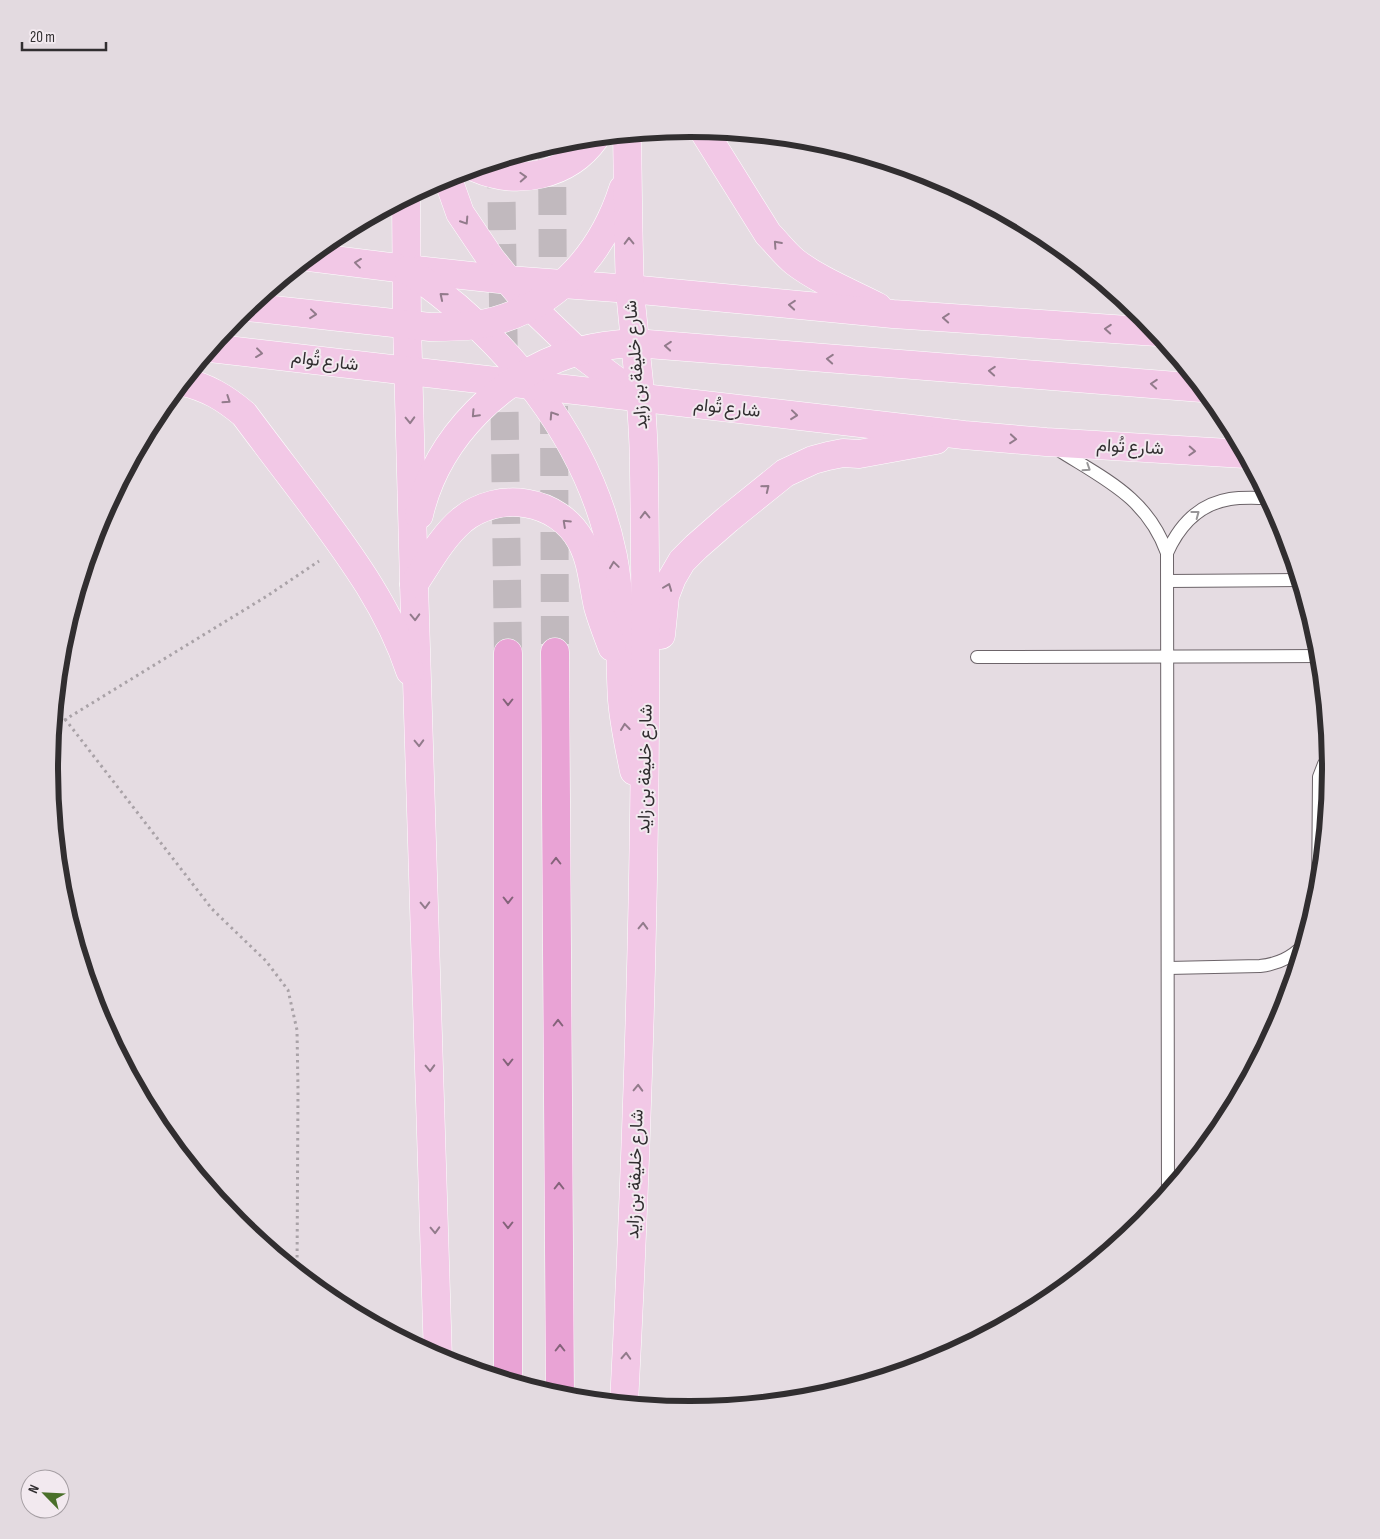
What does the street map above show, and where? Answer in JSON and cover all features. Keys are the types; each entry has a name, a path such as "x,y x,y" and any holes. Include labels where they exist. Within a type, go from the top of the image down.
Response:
{"highway":[{"path":"555,652 560,1388"},
{"path":"508,653 508,1374"}],"main road":[{"path":"708,137 768,234 795,262 812,273 893,314"},
{"name":"شارع خليفة بن زايد","path":"624,1399 638,1088 646,643 644,468 641,398 630,290 627,140"},
{"path":"486,171 512,178 547,173 563,166 578,156 588,145"},
{"path":"258,308 407,324 454,327 477,325 513,314 530,306 562,285 588,258 608,228 617,207 624,185 627,162"},
{"path":"450,184 460,213 491,259 530,306 578,352 641,398"},
{"path":"406,204 408,371 438,1349"},
{"path":"320,257 406,269 562,285 893,314 1146,331"},
{"path":"406,269 440,293 477,325 522,381 553,415 581,461 605,525 613,556 617,587 622,700 634,773 644,808"},
{"path":"414,539 426,491 436,468 449,447 477,411 541,366 597,347 635,343 1194,387"},
{"name":"شارع تُوام","path":"217,349 408,371 522,381 641,398 964,434 1046,442 1238,454"},
{"path":"189,383 213,391 229,401 244,414 343,545 362,572 390,624 407,662 418,694"},
{"path":"644,808 656,764 661,727 661,635 665,596 672,578 682,561 728,519 773,482 799,466 813,460 843,453 859,454 964,434"},
{"path":"414,584 451,532 462,520 474,512 503,502 533,504 561,518 581,540 587,554 604,628 621,664"}],"lane":[{"path":"1046,442 1135,501 1155,525 1168,553"},
{"path":"1168,1185 1168,553 1173,539 1181,527 1203,509 1230,499 1261,498"},
{"path":"1168,581 1293,580"},
{"path":"977,658 1312,656"},
{"path":"1319,837 1319,777 1322,769"},
{"path":"1168,968 1273,965 1295,953"}],"path":[{"path":"60,723 268,596 343,545"},
{"path":"65,719 212,909 266,961 288,990 297,1030 297,1265"}],"tunnel":[{"path":"552,153 553,308"},
{"path":"501,167 508,653"},
{"path":"554,406 555,652"}]}
